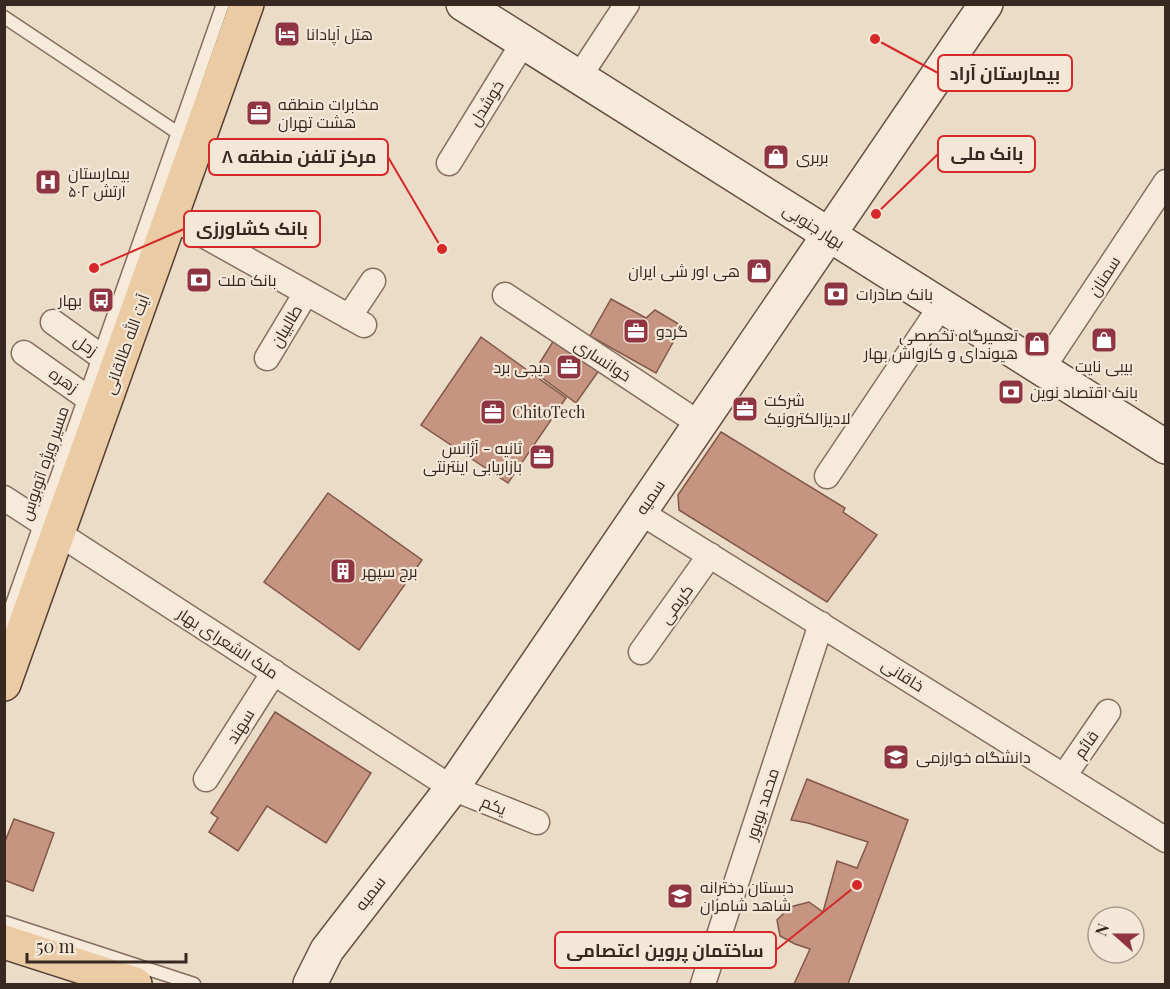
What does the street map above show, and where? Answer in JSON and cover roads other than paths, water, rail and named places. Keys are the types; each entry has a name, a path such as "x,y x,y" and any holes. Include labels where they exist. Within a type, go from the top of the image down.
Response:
{"main road":[{"name":"آیت الله طالقانی","path":"4,684 50,527 94,402 109,361 171,217 247,4"},
{"name":"بهار جنوبی","path":"463,4 1166,447"},
{"name":"سمیه","path":"310,984 327,950 452,788 986,4"},
{"path":"4,942 80,976 135,984"}],"street":[{"path":"579,78 627,4"},
{"name":"خوشدل","path":"449,164 523,43"},
{"name":"سمنان","path":"1042,369 1166,182"},
{"name":"طالبیان","path":"171,217 356,321 374,281"},
{"name":"طالبیان","path":"267,358 306,292"},
{"name":"خوانساری","path":"505,296 700,424"},
{"path":"827,476 941,306"},
{"name":"زحل","path":"53,322 109,361"},
{"name":"زهره","path":"24,353 94,402"},
{"name":"ملک الشعرای بهار","path":"4,498 452,788"},
{"name":"خاقانی","path":"640,512 1166,840"},
{"name":"کریمی","path":"641,652 710,555"},
{"name":"محمد بوبور","path":"703,984 821,624"},
{"name":"سهند","path":"206,779 274,672"},
{"name":"قائم","path":"1064,776 1108,712"},
{"name":"یکم","path":"452,788 537,822"}],"lane":[{"path":"109,361 178,133 223,4"},
{"path":"4,17 178,133"},
{"name":"مسیر ویژه اتوبوس","path":"4,627 50,527"},
{"path":"4,922 194,984"}],"place":[{"name":"هتل آپادانا","path":"287,34"},
{"name":"بیمارستان آراد","path":"875,39"},
{"name":"مخابرات منطقه هشت تهران","path":"259,113"},
{"name":"بربری","path":"776,157"},
{"name":"بیمارستان ۵۰۲ ارتش","path":"48,182"},
{"name":"بانک ملی","path":"876,214"},
{"name":"مرکز تلفن منطقه ۸","path":"442,249"},
{"name":"بانک کشاورزی","path":"94,268"},
{"name":"هی اور شی ایران","path":"759,271"},
{"name":"بانک ملت","path":"199,280"},
{"name":"بانک صادرات","path":"836,294"},
{"name":"بهار","path":"101,300"},
{"name":"گردو","path":"636,331"},
{"name":"بیبی نایت","path":"1104,340"},
{"name":"تعمیرگاه تخصصی هیوندای و کارواش بهار","path":"1037,344"},
{"name":"دیجی برد","path":"569,367"},
{"name":"بانک اقتصاد نوین","path":"1011,392"},
{"name":"شرکت لادیزالکترونیک","path":"745,409"},
{"name":"ChitoTech","path":"493,412"},
{"name":"ثانیه - آژانس بازاریابی اینترنتی","path":"542,457"},
{"name":"برج سپهر","path":"343,571"},
{"name":"دانشگاه خوارزمی","path":"896,757"},
{"name":"ساختمان پروین اعتصامی","path":"857,885"},
{"name":"دبستان دخترانه شاهد شامران","path":"680,896"}]}
